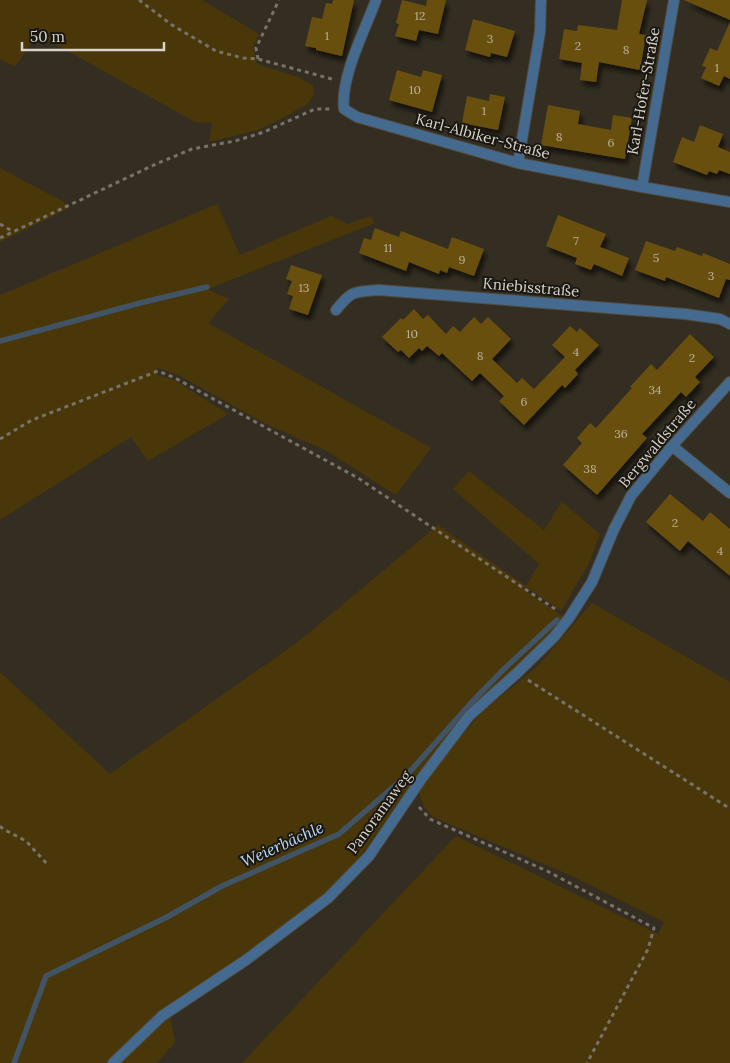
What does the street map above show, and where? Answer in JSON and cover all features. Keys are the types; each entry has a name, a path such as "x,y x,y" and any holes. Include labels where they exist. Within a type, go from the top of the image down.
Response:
{"street":[{"path":"344,109 342,98 345,82 376,0"},
{"path":"518,163 540,32 541,0"},
{"name":"Karl-Hofer-Straße","path":"642,187 674,0"},
{"name":"Karl-Albiker-Straße","path":"344,109 357,117 518,163 730,202"},
{"name":"Kniebisstraße","path":"336,310 348,295 379,290 685,314 720,319 730,324"},
{"name":"Bergwaldstraße","path":"614,529 631,496 672,446 730,382"},
{"path":"672,446 730,493"},
{"name":"Panoramaweg","path":"113,1063 162,1016 246,960 328,898 369,856 422,778 469,716 554,637 569,618 592,582 614,529"}],"path":[{"path":"139,0 172,25 216,51 243,58 258,59 345,82"},
{"path":"258,59 256,48 279,0"},
{"path":"0,238 156,164 192,149 235,141 264,132 315,109 344,109"},
{"path":"0,224 12,232"},
{"path":"0,440 32,420 158,371 175,378 358,478 569,618"},
{"path":"517,673 729,808"},
{"path":"430,819 546,872 654,928 648,949 587,1063"},
{"path":"0,826 3,830 26,841 48,865"}],"shaded area":[{"path":"0,0 202,0 259,34 253,46 257,64 298,77 313,85 314,94 308,104 258,130 209,142 212,123 195,122 37,34 15,67 0,59"},
{"path":"0,168 66,203 69,208 0,242"},
{"path":"217,204 240,255 331,216 348,224 370,216 375,223 208,289 229,299 208,323 431,448 396,495 325,450 266,424 182,377 157,367 157,375 174,380 228,414 148,461 131,437 0,520 0,295"},
{"path":"469,471 544,530 562,502 600,534 589,563 561,611 526,587 524,590 565,618 450,735 428,761 342,879 293,920 162,1012 107,1063 0,1063 0,672 110,774 299,641 438,525 526,586 539,564 453,489"},
{"path":"592,603 730,682 730,1063 242,1063 456,836 658,934 664,922 572,876 433,817 424,807 419,793 437,764 483,711 537,667"},
{"path":"170,1016 175,1042 157,1063 120,1063"}],"building":[{"path":"333,0 354,0 342,56 305,46 312,17 322,19 326,3 332,4"},
{"path":"402,0 426,6 427,0 446,0 438,34 419,30 416,41 395,36 399,24 396,23"},
{"path":"622,0 647,0 639,34 646,35 640,70 599,62 596,82 580,80 582,63 559,59 564,29 577,31 578,25 617,30"},
{"path":"684,0 730,0 730,20"},
{"path":"473,19 515,31 507,57 491,53 490,57 465,50"},
{"path":"730,22 730,79 724,76 719,86 701,78 706,67 702,66 710,48 717,51"},
{"path":"397,70 421,77 423,70 442,75 432,112 389,100"},
{"path":"490,94 505,97 498,130 462,123 467,96 489,101"},
{"path":"548,105 580,111 578,124 611,130 613,115 632,118 625,159 541,145"},
{"path":"700,125 723,134 718,147 730,152 730,174 719,170 717,174 709,171 707,175 673,162 682,137 694,142"},
{"path":"558,215 606,234 600,247 629,258 622,276 594,264 591,270 575,264 577,258 546,246"},
{"path":"375,228 399,237 401,231 448,249 452,237 484,249 474,276 449,267 447,273 440,270 439,274 409,262 406,271 359,253 364,238 371,240"},
{"path":"646,241 675,251 677,247 702,256 703,253 730,264 730,280 726,279 719,298 666,277 665,281 635,270"},
{"path":"291,265 322,275 308,315 289,309 293,296 287,294 292,281 286,279"},
{"path":"414,309 423,319 428,315 446,334 453,326 460,332 474,317 481,324 488,317 511,339 492,359 517,383 522,378 534,389 565,357 552,345 570,326 577,332 580,328 599,345 575,370 578,374 565,388 562,385 524,425 499,401 504,396 480,373 472,381 442,353 439,356 427,346 422,351 419,348 409,358 401,350 398,352 382,337 401,318 403,320"},
{"path":"690,334 714,357 695,377 700,382 686,397 681,392 642,434 647,438 597,495 563,465 582,443 577,438 590,423 596,428 651,364 657,370"},
{"path":"670,494 703,521 710,512 730,529 730,576 688,541 680,551 646,522"}],"waterway":[{"path":"0,341 207,287"},
{"name":"Weierbächle","path":"14,1063 46,976 167,917 222,886 339,834 406,776 470,704 504,669 557,620"}]}
